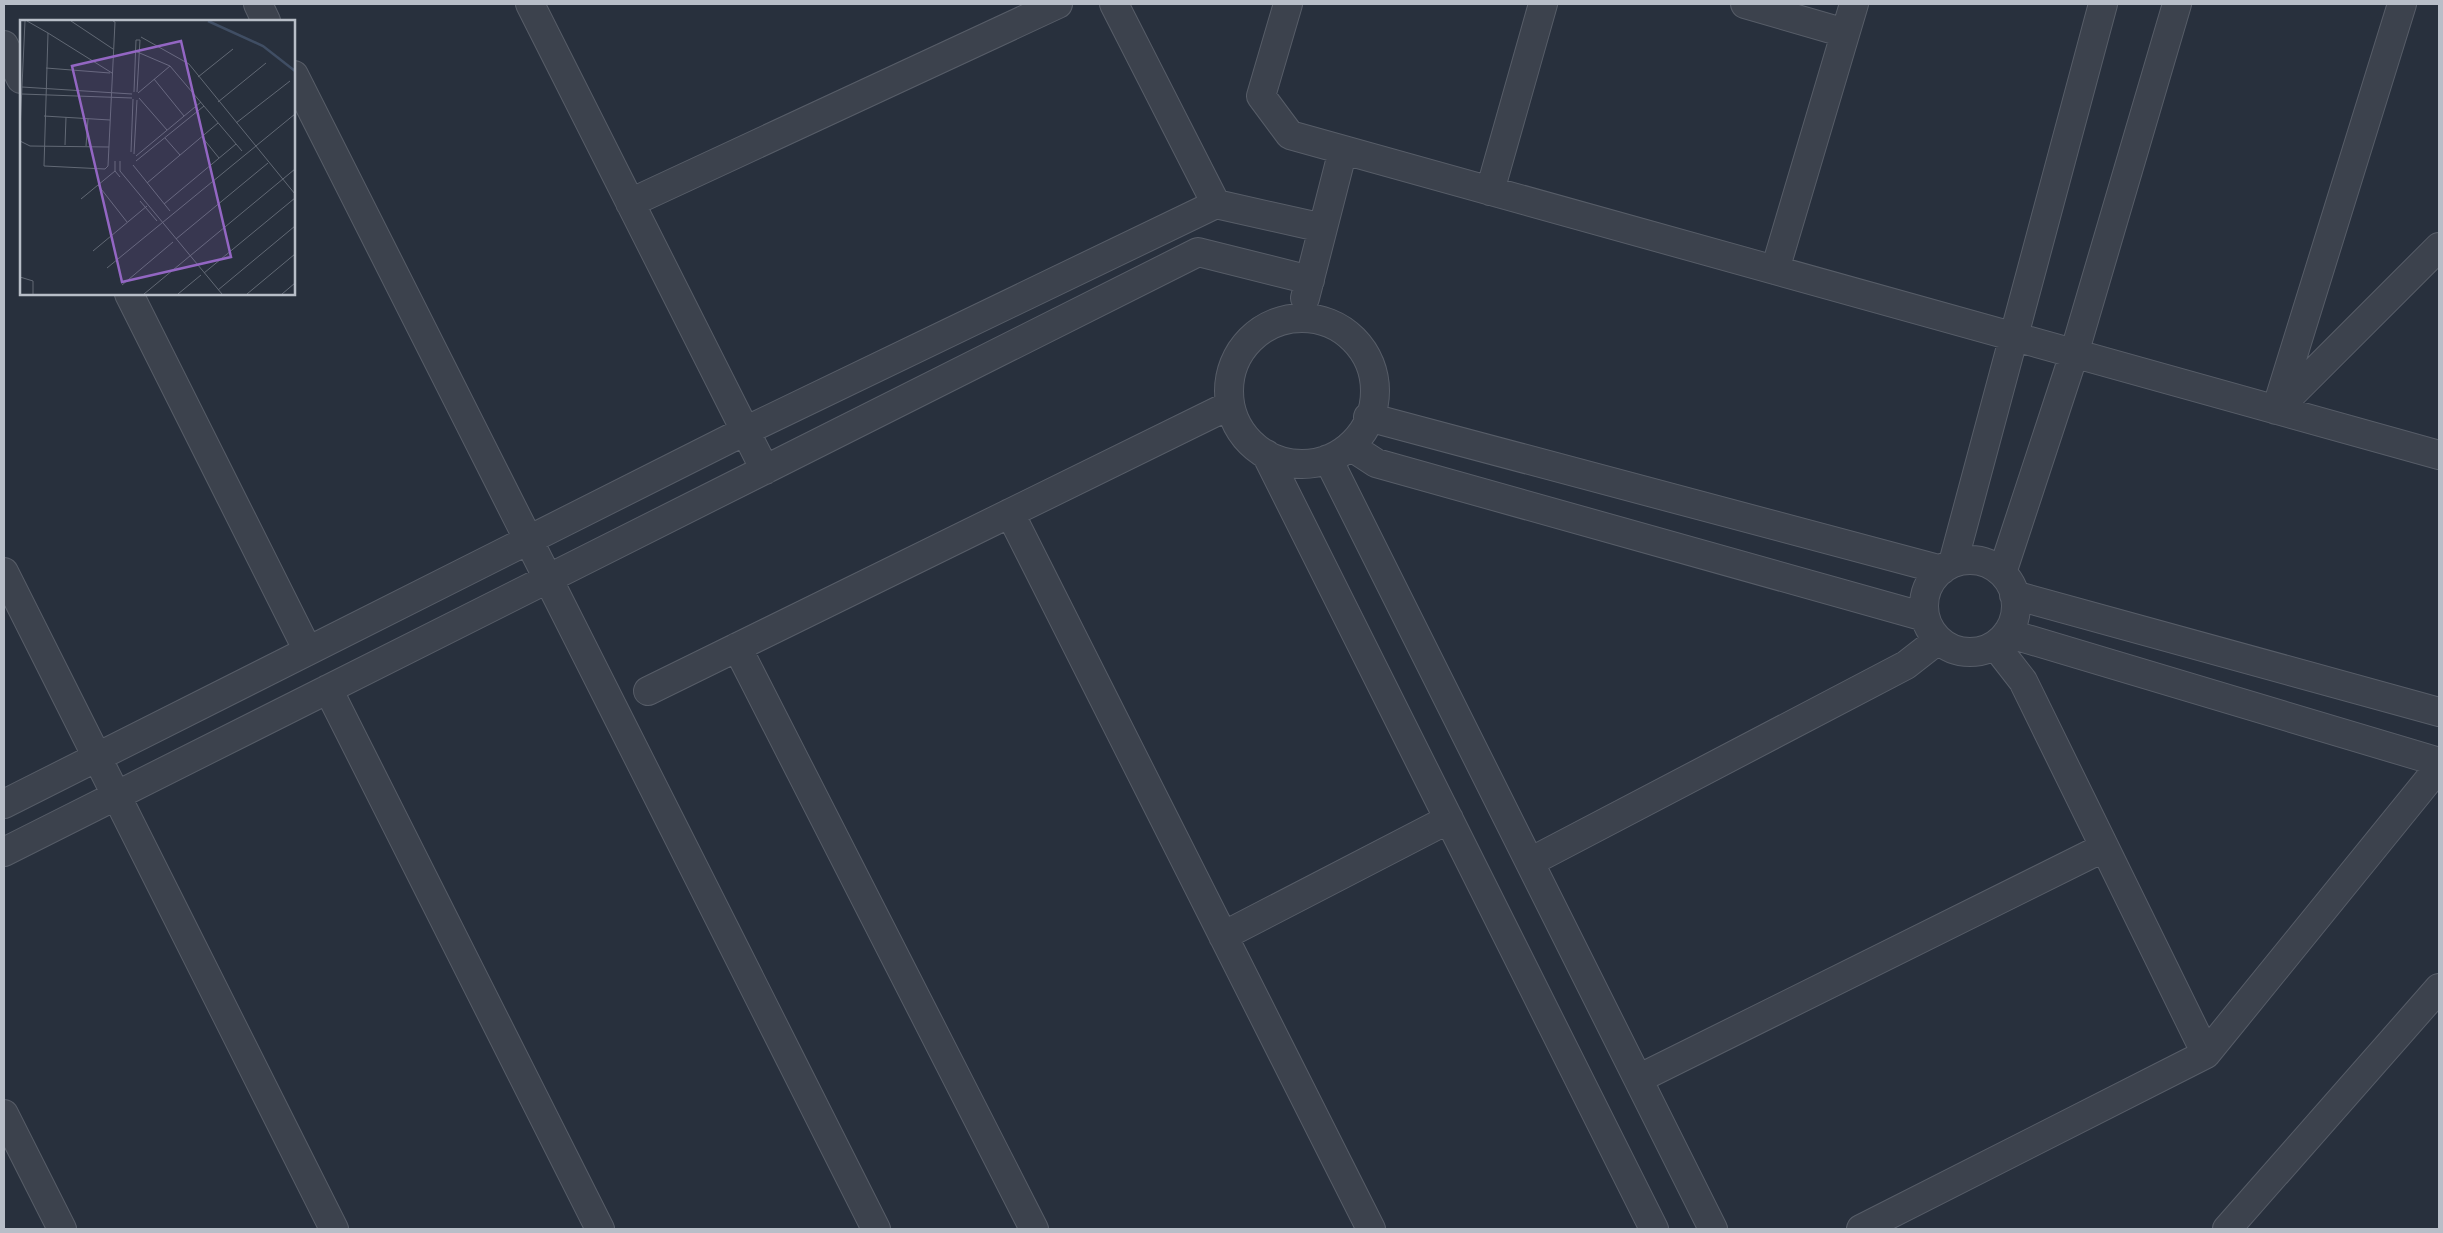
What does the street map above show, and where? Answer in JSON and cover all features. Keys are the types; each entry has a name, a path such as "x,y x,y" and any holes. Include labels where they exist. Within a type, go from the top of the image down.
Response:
{"street":[{"path":"258,4 266,20"},
{"path":"530,4 765,470"},
{"path":"630,203 1058,4"},
{"path":"1114,4 1216,204"},
{"path":"1288,4 1261,96 1290,135 2439,455"},
{"path":"1490,191 1542,4"},
{"path":"1745,4 1845,33"},
{"path":"1775,270 1854,4"},
{"path":"1947,567 2015,337 2103,4"},
{"path":"2177,4 2008,584 2013,621 2001,639 1984,650 1959,651 1948,647 1931,628 1924,603 1926,591 1933,579 1947,567 1966,560 1979,561 1991,565 2008,584 2439,712"},
{"path":"2276,410 2402,4"},
{"path":"4,45 20,78"},
{"path":"295,77 876,1229"},
{"path":"1300,317 1343,150"},
{"path":"4,804 745,431 1216,204 1323,228"},
{"path":"2276,410 2439,247"},
{"path":"4,852 1198,252 1310,280"},
{"path":"130,295 308,651"},
{"path":"1300,317 1325,321 1347,333 1364,352 1373,376 1374,401 1366,426 1339,452 1303,464 1278,460 1256,448 1239,429 1230,405 1230,379 1237,355 1254,335 1268,326 1275,322 1300,317"},
{"path":"648,691 1230,405"},
{"path":"1368,418 1947,567"},
{"path":"1339,452 1931,628"},
{"path":"1339,452 1530,862 1713,1229"},
{"path":"1266,454 1654,1229"},
{"path":"1010,513 1222,936 1362,1226"},
{"path":"4,572 334,1229"},
{"path":"1530,862 1906,665 1931,628"},
{"path":"2001,639 2439,762"},
{"path":"2001,639 2206,1054"},
{"path":"737,647 1034,1229"},
{"path":"328,689 600,1229"},
{"path":"1861,1229 2206,1054 2439,767"},
{"path":"1222,936 1448,819"},
{"path":"1638,1079 2103,848"},
{"path":"2227,1229 2439,988"},
{"path":"4,1114 62,1229"}]}
